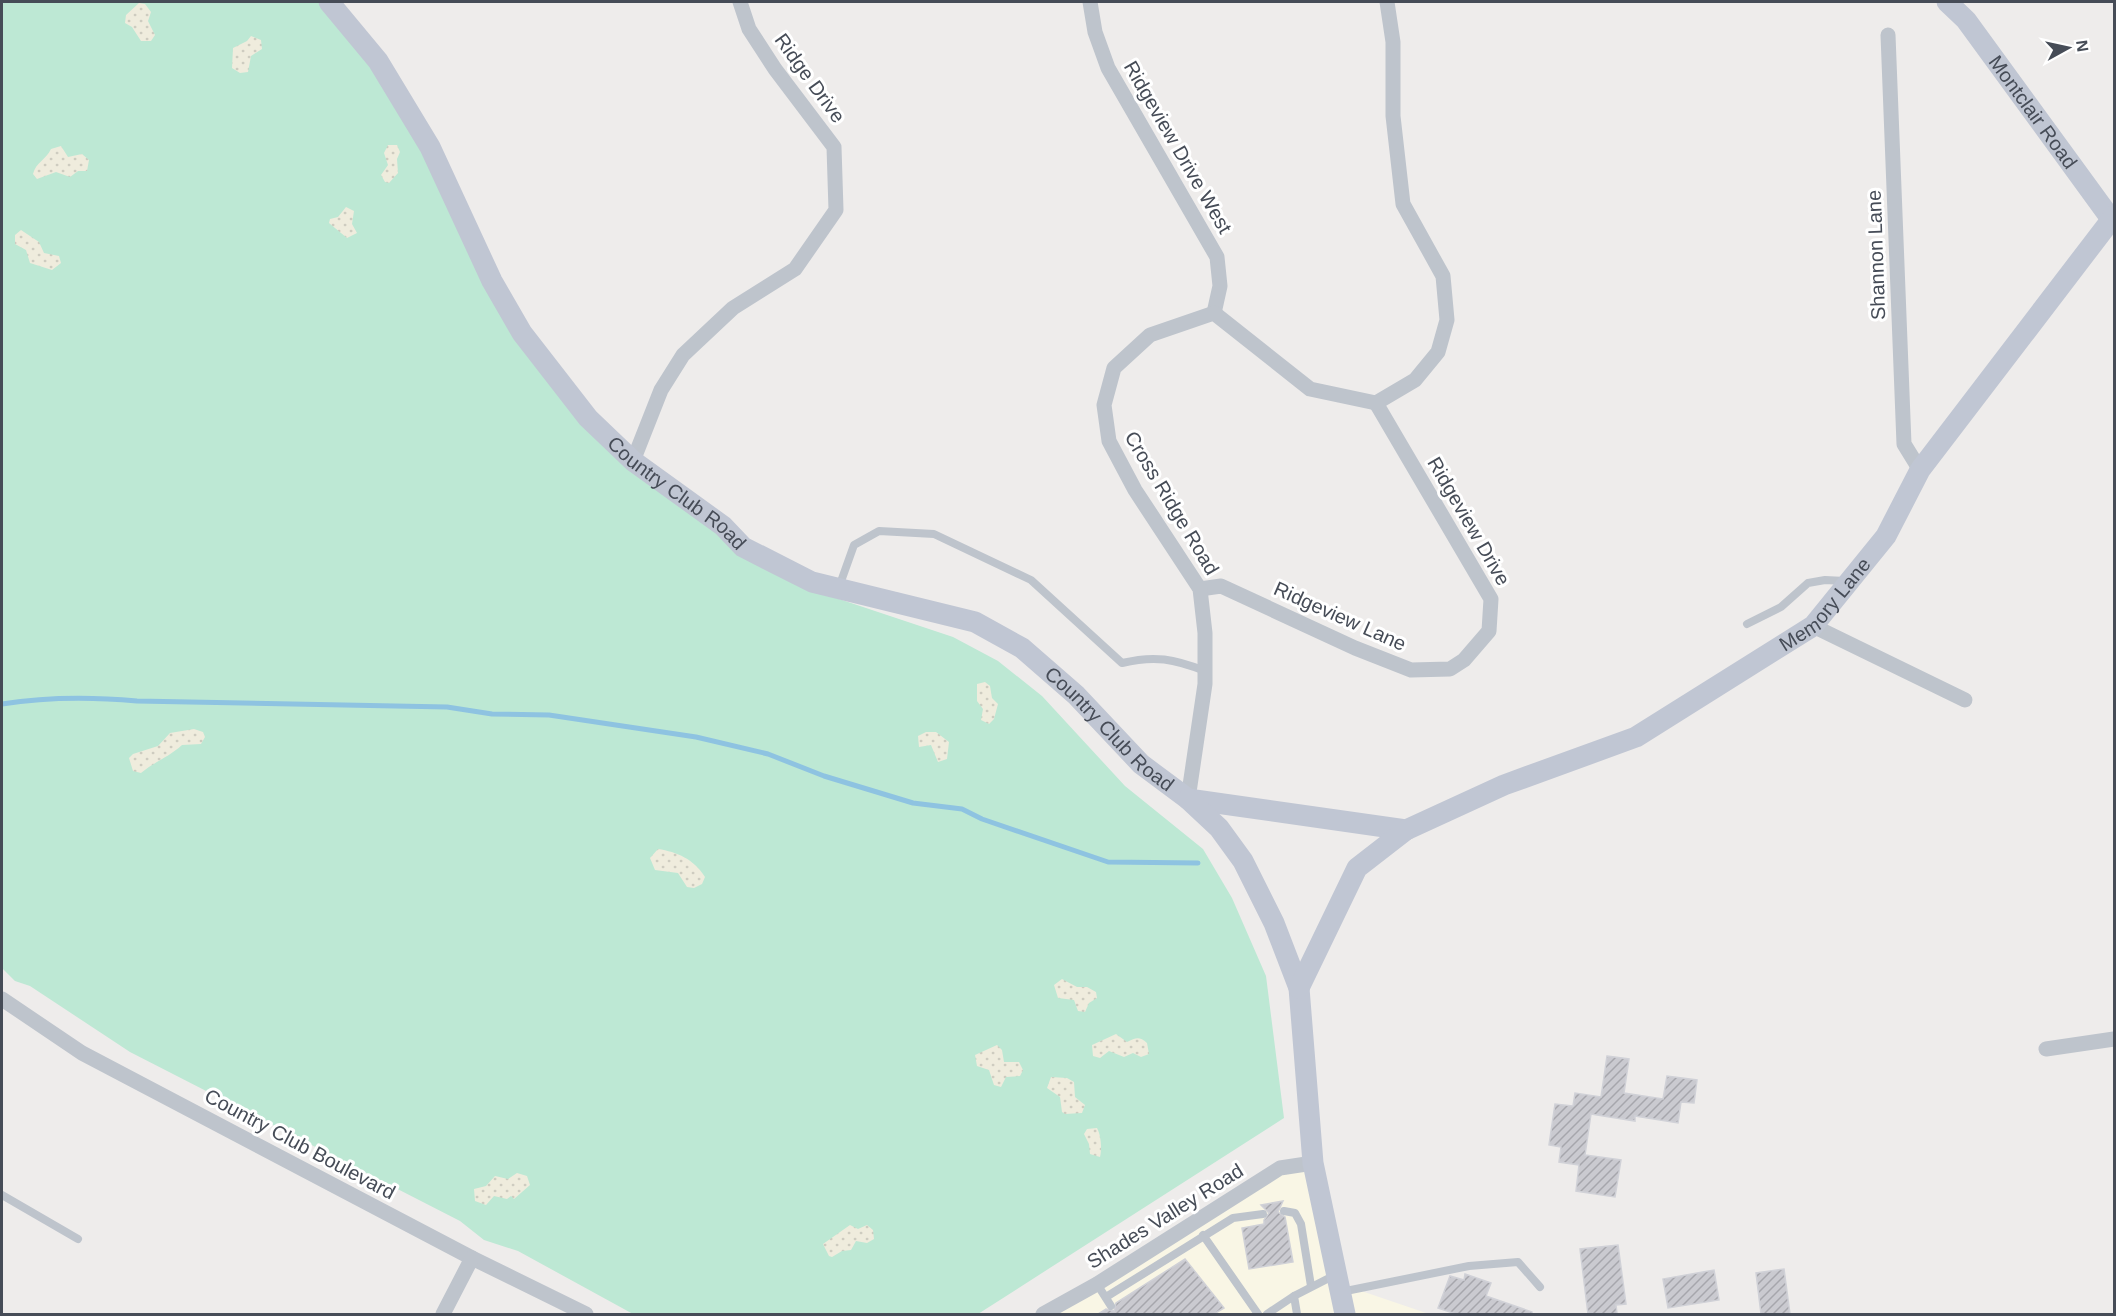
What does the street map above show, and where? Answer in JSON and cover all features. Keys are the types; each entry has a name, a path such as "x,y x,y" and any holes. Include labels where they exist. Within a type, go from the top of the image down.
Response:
{"street":[{"name":"Country Club Road","path":"329,2 378,61 430,147 492,281 522,333 588,418 633,461 723,526 743,547 812,582 975,622 1022,648 1076,695 1142,764 1188,799 1219,828 1243,861 1274,923 1299,988 1313,1163 1345,1314"},
{"name":"Ridge Drive","path":"633,461 661,390 683,355 733,308 795,269 836,210 834,147 749,29 740,2"},
{"name":"Ridgeview Drive West","path":"1090,2 1095,32 1108,68 1217,257 1220,286 1214,313"},
{"path":"1214,313 1310,389 1376,403 1415,380 1438,352 1447,320 1443,276 1403,204 1393,116 1393,42 1387,2"},
{"name":"Montclair Road","path":"1947,2 1966,20 2114,220"},
{"name":"Shannon Lane","path":"1888,35 1904,444 1920,470"},
{"name":"Memory Lane","path":"1299,988 1357,868 1406,830 1504,784 1636,737 1813,626 1886,536 1920,470 2114,220"},
{"name":"Cross Ridge Road","path":"1188,799 1205,671 1200,589 1135,490 1109,441 1104,405 1114,368 1150,335 1214,313"},
{"name":"Ridgeview Drive","path":"1376,403 1491,599 1489,631 1464,660"},
{"name":"Ridgeview Lane","path":"1200,589 1221,586 1355,648 1412,670 1450,669 1464,660"},
{"path":"1813,626 1965,700"},
{"name":"Country Club Road","path":"1188,799 1406,830"},
{"name":"Country Club Boulevard","path":"2,999 82,1053 472,1258 586,1314"},
{"path":"2046,1049 2115,1039"},
{"name":"Shades Valley Road","path":"1043,1314 1101,1291 1280,1168 1313,1163"},
{"path":"443,1314 472,1258"}],"lane":[{"path":"839,589 854,545 879,531 934,534 1031,580 1074,618 1098,644 1122,663 1143,658 1174,659 1205,671"},
{"path":"1747,624 1781,607 1808,583 1825,580 1850,581"},
{"path":"2,1195 78,1239"},
{"path":"1284,1211 1295,1213 1301,1224 1311,1286"},
{"path":"1111,1306 1101,1291 1233,1218 1263,1214"},
{"path":"1203,1235 1258,1314"},
{"path":"1267,1314 1311,1286 1469,1266 1518,1262 1540,1287"},
{"path":"1294,1296 1297,1314"}],"shaded area":[{"path":"1313,1163 1338,1283 1429,1314 1051,1314 1280,1168"}],"green space":[{"path":"2,2 319,2 372,66 582,423 809,589 953,637 998,661 1042,696 1125,786 1203,849 1232,898 1266,976 1284,1118 978,1314 633,1314 518,1251 484,1240 460,1221 130,1052 30,986 15,981 2,968"}],"sand":[{"path":"139,3 145,4 151,12 148,21 155,35 151,41 141,41 132,27 125,23 126,15"},
{"path":"251,36 261,40 262,49 251,56 248,72 240,73 232,68 233,48 247,41"},
{"path":"388,145 397,145 400,152 397,159 398,173 389,183 385,182 381,175 388,165 384,153"},
{"path":"61,146 68,157 82,154 89,160 87,171 78,171 70,177 56,172 37,179 33,174 36,167 51,149"},
{"path":"346,207 354,211 352,224 357,233 347,238 329,223 330,219 338,217"},
{"path":"21,230 39,242 44,253 59,256 61,263 52,270 30,263 26,250 15,244 15,235"},
{"path":"985,682 990,686 992,698 998,704 994,719 989,724 981,720 983,709 977,701 977,684"},
{"path":"194,729 203,732 205,737 201,744 182,745 141,773 133,771 129,758 133,754 158,746 170,733"},
{"path":"926,732 936,732 949,742 947,759 938,762 931,745 919,747 918,736"},
{"path":"658,849 678,854 696,865 705,877 702,884 694,888 687,887 678,873 655,870 650,858"},
{"path":"1062,979 1077,987 1087,987 1096,992 1097,998 1089,1003 1085,1012 1078,1011 1074,1000 1058,998 1054,985"},
{"path":"1116,1034 1127,1042 1137,1038 1142,1039 1147,1043 1149,1054 1141,1057 1133,1053 1124,1057 1109,1051 1100,1058 1093,1056 1092,1045"},
{"path":"997,1045 1002,1050 1004,1062 1019,1062 1023,1070 1020,1076 1006,1077 1001,1087 994,1085 989,1070 977,1066 975,1055"},
{"path":"1051,1077 1067,1078 1074,1082 1075,1097 1085,1105 1082,1113 1065,1114 1062,1112 1060,1097 1047,1088"},
{"path":"1097,1128 1101,1142 1100,1157 1090,1154 1089,1144 1084,1134 1087,1129"},
{"path":"517,1173 527,1176 530,1185 514,1199 511,1196 507,1199 494,1196 486,1205 475,1201 474,1189 486,1186 495,1176 508,1179"},
{"path":"850,1225 858,1229 867,1225 873,1230 874,1239 867,1243 856,1241 851,1250 829,1256 823,1244"}],"building":[{"path":"1607,1056 1629,1059 1624,1093 1663,1099 1667,1076 1697,1080 1694,1103 1681,1102 1678,1123 1635,1116 1635,1121 1591,1114 1585,1155 1621,1160 1615,1197 1576,1191 1579,1165 1559,1162 1561,1147 1549,1145 1555,1104 1573,1106 1575,1093 1601,1097"},
{"path":"1283,1201 1278,1212 1285,1217 1293,1262 1249,1269 1242,1228 1264,1224 1269,1213 1261,1205"},
{"path":"1618,1245 1626,1304 1616,1305 1617,1314 1588,1314 1580,1249"},
{"path":"1185,1259 1224,1308 1214,1314 1098,1314 1106,1309 1114,1311 1116,1303"},
{"path":"1784,1269 1790,1314 1761,1314 1756,1273"},
{"path":"1714,1270 1719,1300 1668,1308 1663,1279"},
{"path":"1465,1274 1491,1283 1486,1296 1532,1312 1532,1314 1456,1314 1438,1308 1450,1276 1464,1280"}],"waterway":[{"path":"2,704 87,698 447,707 492,714 549,715 696,737 768,754 824,776 913,803 962,809 982,819 1108,862 1198,863"}]}
